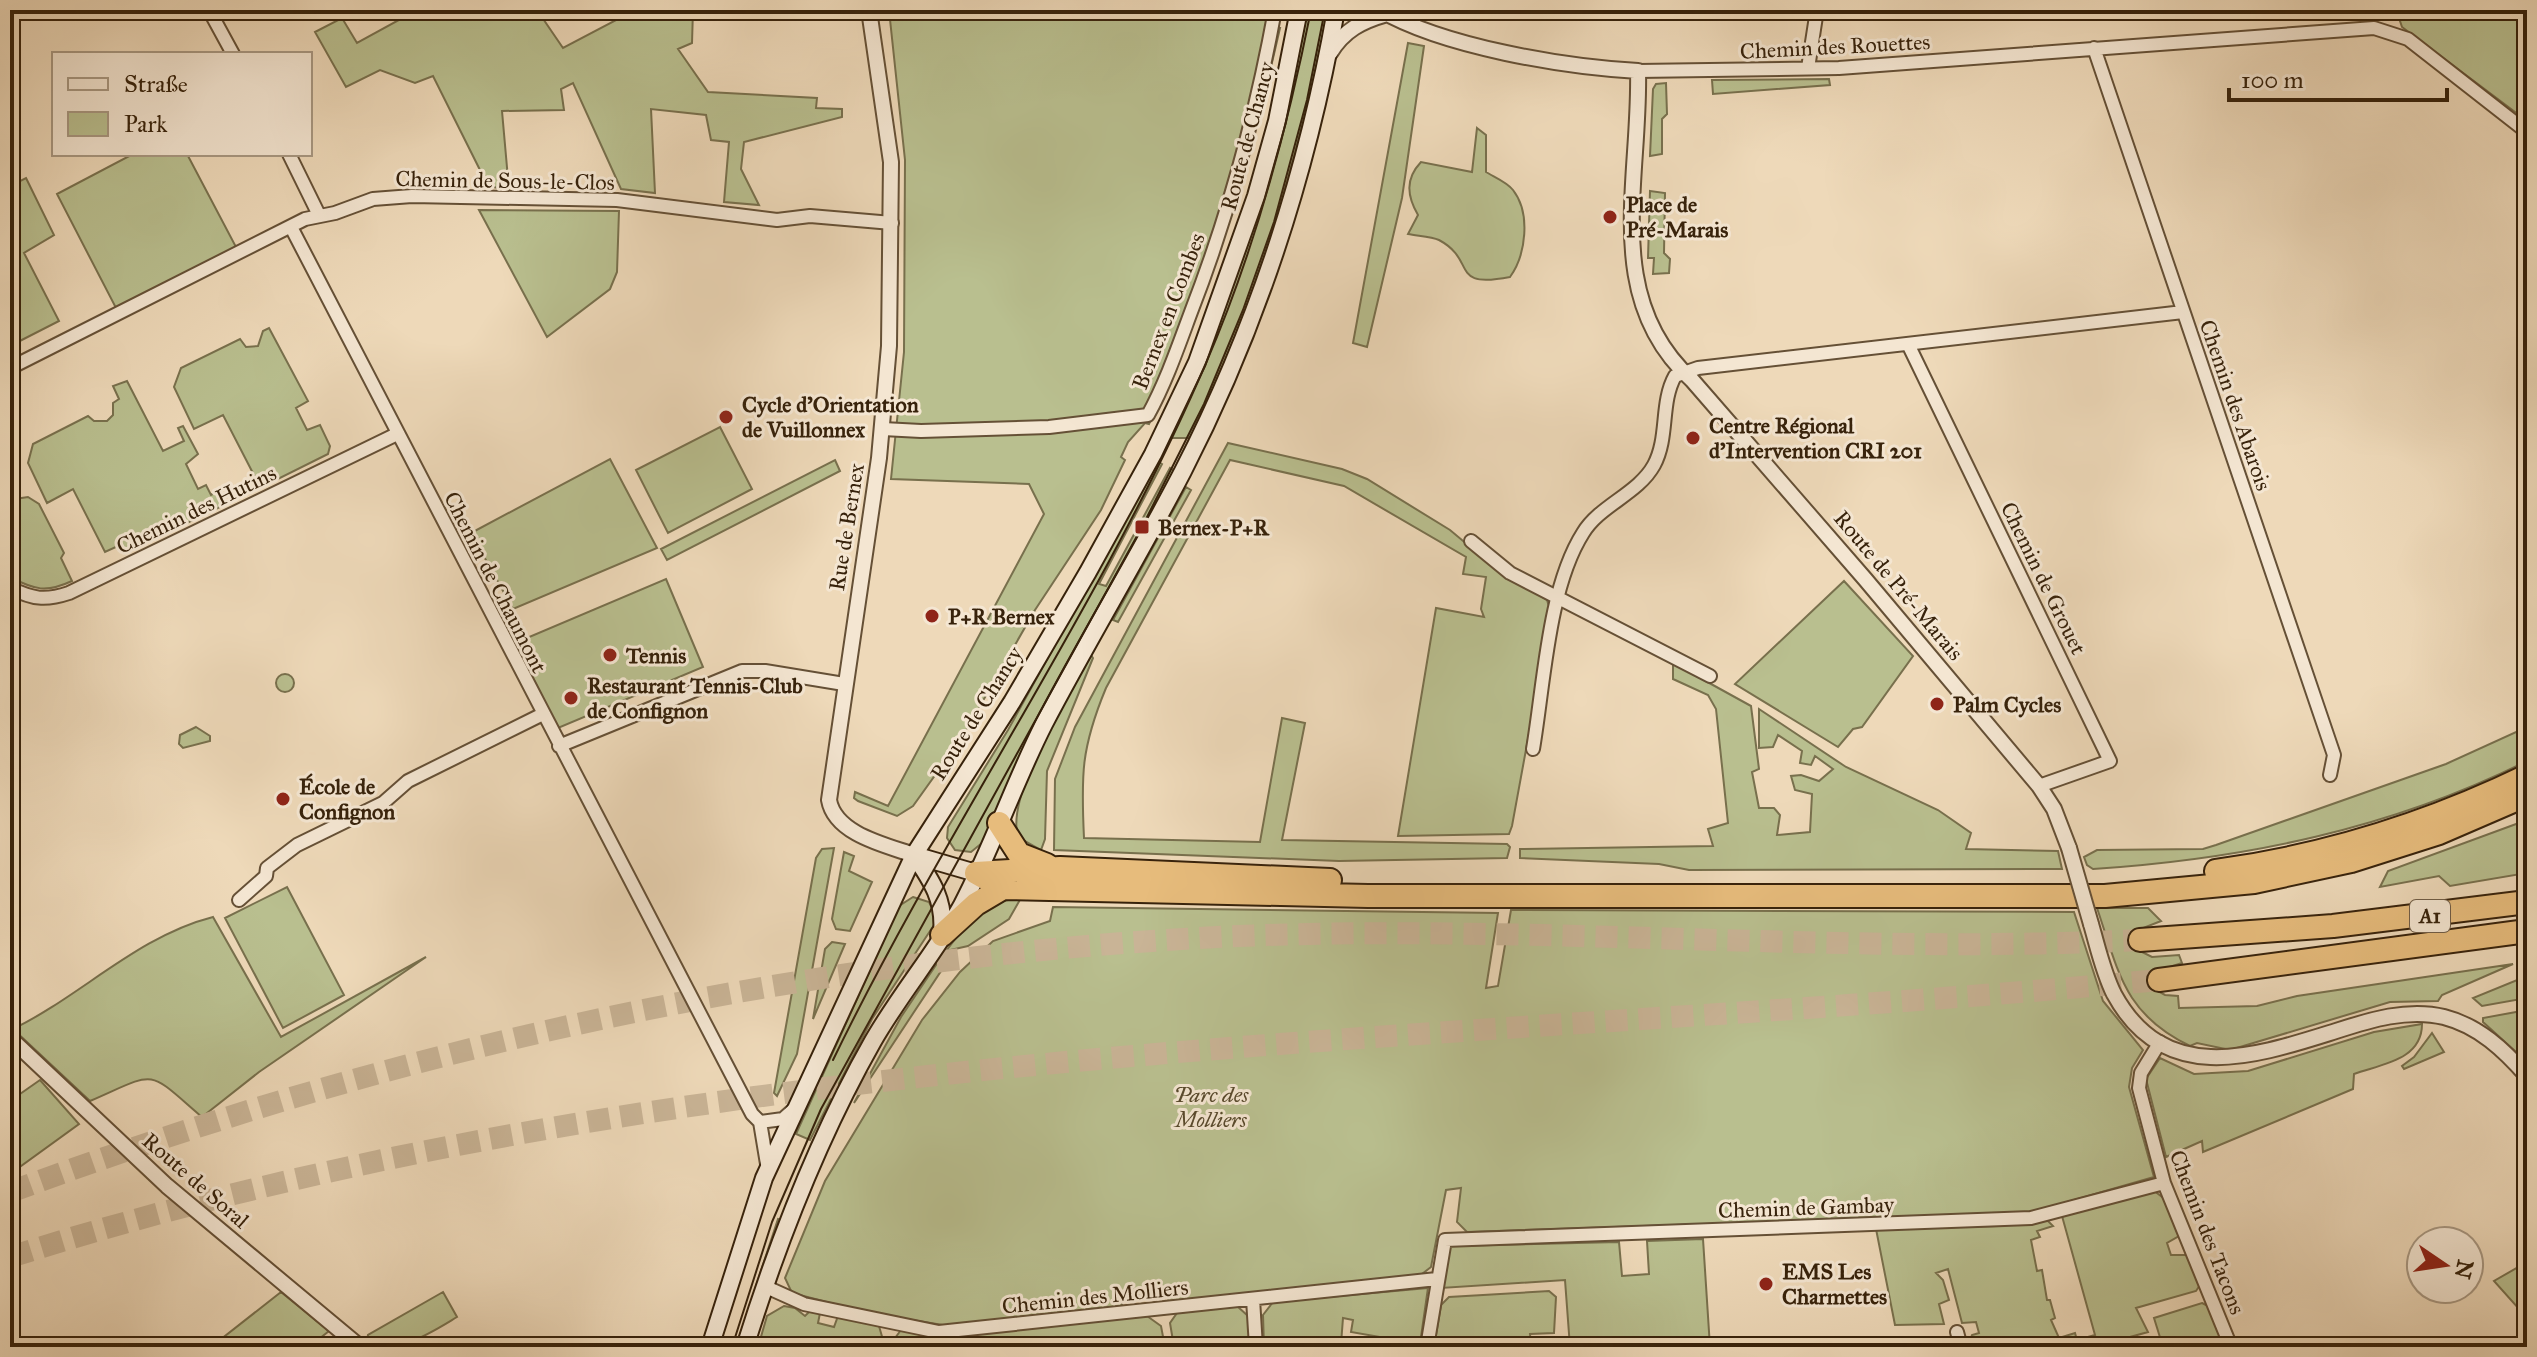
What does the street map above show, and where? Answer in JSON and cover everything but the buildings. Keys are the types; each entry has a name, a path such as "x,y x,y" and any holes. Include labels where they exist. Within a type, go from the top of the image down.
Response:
{"highway":[{"path":"976,873 1060,868 1392,882 2028,883 2128,880 2242,868 2320,852 2425,820 2527,776"},
{"path":"976,873 1003,888 1368,896 2105,896 2232,885 2340,864 2428,837 2527,795"},
{"path":"999,823 1019,854 1060,868"},
{"path":"942,935 976,904 1003,888"},
{"name":"A1","path":"2140,940 2333,926 2527,902"},
{"name":"A1","path":"2159,980 2527,933"}],"main road":[{"name":"Route de Chancy","path":"710,1347 768,1170 914,855 1012,702 1088,572 1153,454 1197,362 1256,196 1277,121 1299,10"},
{"path":"745,1347 801,1187 840,1103 885,1021 942,935 976,873 1045,723 1184,470 1227,378 1285,218 1336,10"},
{"path":"914,855 976,873"},
{"path":"914,855 938,892 943,912 942,935"}],"street":[{"path":"209,10 232,52"},
{"name":"Bernex en Combes","path":"883,429 1049,427 1148,415 1170,370 1227,210 1262,84 1275,10"},
{"path":"1808,68 1817,10"},
{"name":"Rue de Bernex","path":"871,11 889,137 892,223 883,429 830,785 831,811 848,827 914,855"},
{"path":"1325,62 1338,39 1355,25 1384,12 1468,43 1591,66 1638,71"},
{"name":"Chemin des Rouettes","path":"1638,71 1808,68 2336,29 2386,30 2408,39 2527,132"},
{"name":"Chemin des Abarois","path":"2094,48 2334,755 2330,775"},
{"name":"Route de Pré-Marais","path":"1638,71 1631,225 1636,279 1653,332 1671,361 1857,569 2039,786 2054,809 2069,848 2107,980 2122,1007 2141,1028 2160,1042 2195,1056 2231,1059 2276,1050 2381,1018 2432,1015 2452,1019 2480,1033 2527,1076"},
{"path":"290,156 319,215"},
{"name":"Chemin de Sous-le-Clos","path":"10,368 291,227 373,199 506,196 617,200 777,220 810,216 892,223"},
{"name":"Chemin de Chaumont","path":"291,227 559,746 760,1122 768,1170"},
{"path":"1533,749 1560,597 1578,544 1588,525 1644,479 1653,467 1661,450 1672,382 1682,371 2183,312"},
{"name":"Chemin de Grouet","path":"1908,344 2110,761 2039,786"},
{"name":"Chemin des Hutins","path":"10,588 32,599 47,601 69,593 397,434"},
{"path":"1471,541 1510,573 1710,676"},
{"path":"559,746 742,671 765,671 844,684"},
{"path":"239,900 266,876 267,868 297,845 383,803 408,781 543,714"},
{"name":"Route de Soral","path":"10,1038 167,1186 360,1347"},
{"name":"Chemin des Tacons","path":"2160,1042 2139,1080 2164,1183 2231,1347"},
{"path":"760,1122 783,1119 799,1105"},
{"name":"Chemin de Gambay","path":"1437,1279 1445,1240 2031,1218 2164,1183"},
{"path":"1427,1347 1437,1279"},
{"name":"Chemin des Molliers","path":"764,1286 804,1304 939,1332 1437,1279"},
{"path":"1253,1299 1256,1347"},
{"path":"1957,1332 1961,1347"}],"green space":[{"path":"417,10 537,10 563,48 635,10 646,13 652,10 693,10 692,43 678,49 708,92 817,98 816,108 842,109 842,117 744,142 741,169 759,205 724,202 729,142 711,140 706,115 651,109 655,193 621,189 573,83 561,89 564,110 502,111 509,190 488,186 433,76 415,83 380,70 346,87 315,32 342,18 357,43"},
{"path":"889,10 1279,10 1276,28 1280,28 1255,131 1225,230 1191,326 1149,424 1145,423 1128,442 1121,457 1125,460 1101,510 1035,610 961,739 913,806 897,816 858,801 854,798 855,792 888,806 1044,514 1029,484 891,479 904,352 905,160"},
{"path":"2411,10 2527,10 2527,121 2402,27 2398,15"},
{"path":"1307,12 1327,16 1288,178 1255,284 1192,438 1169,438 1213,333 1250,229 1281,123"},
{"path":"1408,43 1424,46 1402,198 1367,347 1353,343"},
{"path":"1829,79 1830,85 1713,94 1712,80"},
{"path":"1666,83 1667,114 1662,119 1662,154 1650,156 1653,89 1656,84"},
{"path":"1477,128 1486,135 1486,172 1510,187 1519,199 1524,222 1523,246 1510,277 1491,280 1471,276 1451,248 1439,240 1408,234 1418,215 1409,188 1416,168 1421,162 1472,172"},
{"path":"129,156 188,156 236,247 116,308 57,194"},
{"path":"26,178 54,235 24,253 59,321 10,346 10,186"},
{"path":"1650,191 1665,193 1664,253 1670,259 1669,273 1653,274 1654,258 1648,258"},
{"path":"479,210 619,211 617,272 610,289 547,337"},
{"path":"269,328 308,401 296,408 307,430 320,425 330,446 328,454 274,481 269,471 256,479 223,415 194,429 174,387 181,368 240,339 246,347 258,346 263,331"},
{"path":"127,381 163,451 184,441 178,428 183,426 198,454 186,464 198,489 206,485 211,495 217,492 222,506 125,553 118,546 105,552 73,489 47,503 28,463 33,444 88,416 94,421 107,421 113,415 113,403 119,399 113,386"},
{"path":"720,427 752,489 668,533 636,470"},
{"path":"1228,443 1342,469 1367,479 1450,530 1493,566 1547,600 1551,613 1512,826 1509,834 1398,836 1436,608 1484,617 1481,609 1486,577 1463,574 1466,557 1344,486 1230,460 1106,688 1084,762 1084,838 1260,842 1282,718 1305,723 1282,840 1507,844 1510,847 1507,858 1339,861 1054,850 1055,779 1075,727"},
{"path":"610,459 657,548 513,609 471,533"},
{"path":"835,460 840,471 667,560 661,549"},
{"path":"1157,461 1162,464 1099,584 1106,586 1170,468 1175,471 1026,743 982,843 971,852 955,850 947,838 948,827 1008,730"},
{"path":"1186,487 1191,490 1118,622 1113,620"},
{"path":"28,497 39,504 64,553 61,558 72,581 41,588 10,577 10,509 15,499"},
{"name":"Tennis","path":"666,579 703,667 558,728 515,643"},
{"path":"1844,581 1913,656 1862,727 1853,729 1838,747 1735,684"},
{"path":"1091,655 1093,658 1047,771 1045,839 1041,850 1018,837 1021,796 1041,745"},
{"path":"1673,663 1751,706 1759,769 1752,772 1759,808 1774,808 1780,815 1777,835 1810,832 1812,794 1795,790 1791,776 1801,775 1819,781 1833,769 1815,756 1811,765 1800,763 1802,751 1778,735 1773,747 1759,748 1759,709 1846,767 1938,810 1971,833 1966,849 2058,851 2062,869 1689,870 1659,864 1520,858 1520,849 1713,846 1708,829 1728,823 1716,709 1708,695 1673,679"},
{"path":"281,674 289,674 294,683 292,690 281,692 276,687 276,679"},
{"path":"196,727 210,736 210,741 183,748 179,744 180,735"},
{"path":"2527,727 2527,761 2475,785 2370,822 2261,848 2149,864 2093,869 2084,857 2097,850 2203,849 2446,764"},
{"path":"2527,820 2527,873 2450,886 2439,876 2380,887 2388,871"},
{"path":"834,848 797,1054 777,1096 774,1093 816,858 822,849"},
{"path":"844,852 854,856 849,871 872,882 850,931 836,929 832,919"},
{"path":"287,887 344,995 283,1028 225,918"},
{"path":"913,897 929,902 935,914 934,925 872,1019 810,1140 796,1134 899,906"},
{"path":"1021,898 1009,919 968,946 946,951 969,922 985,909"},
{"name":"Parc des Molliers","path":"1053,907 1498,913 1486,988 1498,986 1511,910 2074,912 2103,1001 2143,1050 2132,1068 2129,1087 2154,1177 2029,1213 1467,1232 1457,1222 1461,1188 1446,1190 1431,1267 1422,1274 1395,1280 1170,1302 1164,1292 1125,1298 1120,1308 949,1326 869,1313 792,1293 785,1278 825,1181 922,1020 960,972 993,941 1050,921"},
{"path":"2097,908 2148,908 2161,921 2143,928 2135,937 2138,950 2152,957 2179,955 2182,963 2157,971 2154,989 2165,995 2178,996 2179,1008 2257,1006 2297,996 2513,964 2442,995 2438,1001 2390,1002 2230,1050 2197,1043 2190,1046 2168,1034 2137,1005 2119,972"},
{"path":"213,917 281,1037 426,957 259,1072 202,1117 160,1082 150,1079 129,1084 90,1101 13,1029 160,938"},
{"path":"832,942 845,944 813,1019 825,949"},
{"path":"940,959 943,968 854,1103 901,1017"},
{"path":"2527,976 2527,998 2482,1006 2473,998"},
{"path":"2527,1010 2527,1062 2483,1022 2483,1018"},
{"path":"2422,1024 2420,1036 2408,1053 2354,1074 2353,1089 2203,1152 2202,1141 2166,1157 2146,1079 2160,1058 2194,1074 2248,1071 2374,1032"},
{"path":"2432,1033 2444,1052 2404,1069 2402,1066 2414,1057"},
{"path":"40,1080 79,1124 10,1174 10,1101"},
{"path":"2153,1190 2166,1200 2179,1236 2167,1243 2171,1255 2187,1255 2200,1285 2196,1291 2136,1308 2148,1332 2130,1337 2131,1340 2123,1342 2125,1347 1968,1347 1972,1335 1979,1333 1976,1322 1962,1323 1948,1269 1936,1273 1943,1280 1949,1300 1939,1304 1944,1324 1895,1325 1876,1229 1998,1226 2047,1220 2053,1226 2037,1231 2040,1237 2031,1240 2037,1271 2042,1270 2047,1300 2050,1300 2055,1318 2051,1320 2059,1338 2075,1333 2077,1340 2095,1335 2062,1216"},
{"path":"778,1219 783,1221 741,1347 736,1347"},
{"path":"1703,1239 1710,1347 1570,1347 1565,1280 1441,1288 1449,1246 1619,1242 1622,1276 1649,1274 1647,1241"},
{"path":"2527,1262 2527,1318 2494,1281"},
{"path":"1428,1288 1420,1344 1351,1332 1353,1320 1343,1318 1341,1344 1355,1347 1264,1347 1263,1315 1273,1302"},
{"path":"1549,1291 1556,1297 1554,1333 1530,1334 1531,1347 1434,1347 1441,1305 1449,1297"},
{"path":"281,1292 329,1331 309,1347 211,1347"},
{"path":"443,1292 457,1317 413,1341 389,1346 367,1341 368,1335"},
{"path":"2202,1303 2208,1306 2225,1347 2163,1347 2154,1318"},
{"path":"784,1306 795,1308 805,1316 810,1311 820,1313 818,1323 834,1327 838,1316 879,1326 883,1340 892,1342 901,1330 935,1338 937,1347 758,1347 767,1316"},
{"path":"1237,1306 1248,1316 1250,1347 1174,1347 1170,1323 1177,1313"},
{"path":"1147,1316 1161,1326 1165,1347 946,1347 945,1342 948,1337"}],"tunnel":[{"path":"10,1192 159,1140 309,1093 461,1051 615,1016 769,987 925,963 1082,946 1239,936 1352,933 1915,944 2140,940"},
{"path":"10,1257 272,1185 538,1130 806,1090 1076,1061 1346,1039 2159,980"}],"tram line":[{"path":"833,1060 925,885 1120,541 1206,363 1240,277 1268,190 1311,10"},
{"path":"732,1347 772,1222 821,1109 1142,527 1204,404 1243,310 1274,222 1307,100 1325,10"}],"place":[{"name":"Place de Pré-Marais","path":"1610,217"},
{"name":"Cycle d'Orientation de Vuillonnex","path":"726,417"},
{"name":"Centre Régional d'Intervention CRI 201","path":"1693,438"},
{"name":"Bernex-P+R","path":"1142,527"},
{"name":"P+R Bernex","path":"932,616"},
{"name":"Tennis","path":"610,655"},
{"name":"Restaurant Tennis-Club de Confignon","path":"571,698"},
{"name":"Palm Cycles","path":"1937,704"},
{"name":"École de Confignon","path":"283,799"},
{"name":"EMS Les Charmettes","path":"1766,1284"}]}
